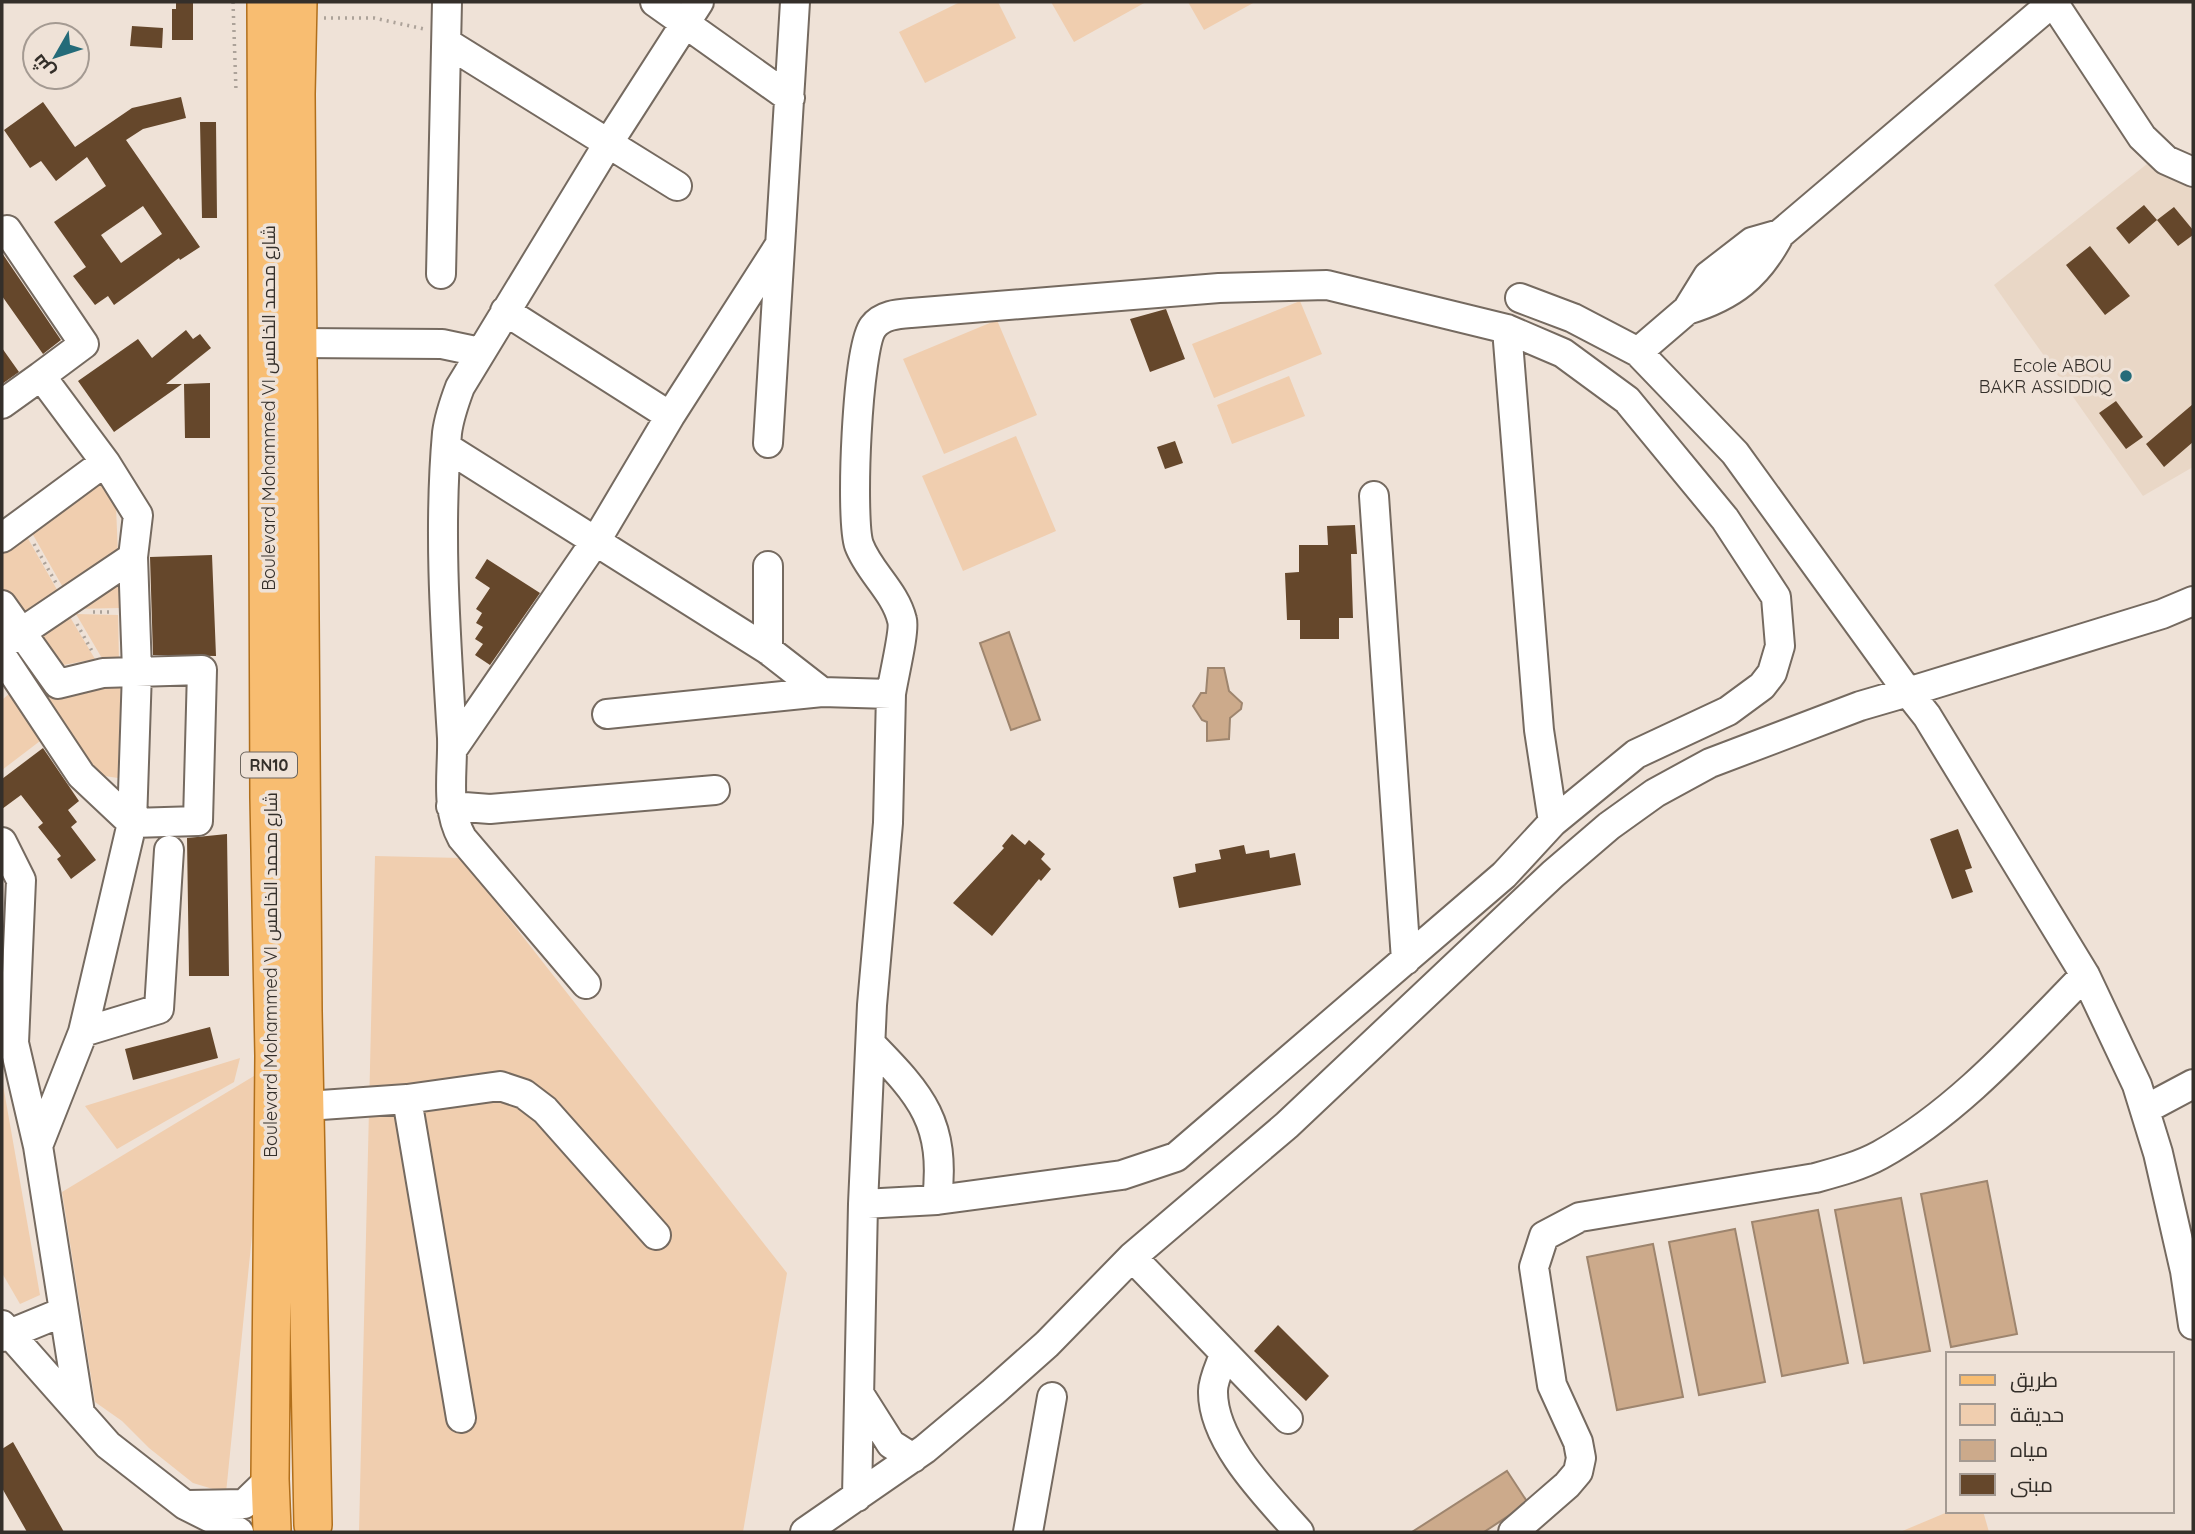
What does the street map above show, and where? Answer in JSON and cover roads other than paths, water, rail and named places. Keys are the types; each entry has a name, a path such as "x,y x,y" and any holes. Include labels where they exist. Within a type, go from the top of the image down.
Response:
{"main road":[{"name":"Boulevard Mohammed VI شارع محمد الخامس","path":"262,1531 270,1479 274,1056 269,799 266,2"},
{"name":"Boulevard Mohammed VI شارع محمد الخامس","path":"298,10 303,1011 316,1529"},
{"name":"RN10","path":"262,1531 285,1521 299,1519 316,1529"}],"street":[{"path":"441,274 447,2"},
{"path":"655,2 692,12 790,97"},
{"path":"768,443 795,2"},
{"path":"1638,352 1688,310 1708,276 1752,242 1780,234 2053,2 2142,138 2166,160 2193,172"},
{"path":"586,984 462,838 450,806 452,750 445,611 446,447 450,412 460,387 609,142 692,12"},
{"path":"447,43 677,186"},
{"path":"2,404 84,344 4,229"},
{"path":"452,750 597,539 670,416 779,246"},
{"path":"857,1497 863,1204 871,1044 888,823 891,694 903,622 896,605 859,545 856,514 859,380 866,341 873,326 888,316 1219,288 1327,285 1507,329 1563,353 1627,400 1725,519 1776,597 1780,646 1772,673 1762,686 1728,711 1636,754 1553,822 1503,875 1176,1157 1122,1175 937,1200 863,1204"},
{"path":"1520,298 1573,318 1638,352 1735,453 1927,716 2085,975 2146,1109 2185,1271 2193,1325"},
{"path":"505,311 670,416"},
{"path":"1507,329 1539,730 1553,822"},
{"path":"299,343 442,344 480,352"},
{"path":"38,1146 83,1032 132,823 137,671 133,557 138,514 105,462 41,376"},
{"path":"446,447 597,539 768,650 822,692"},
{"path":"13,531 105,462"},
{"path":"1374,496 1406,960"},
{"path":"12,639 68,606 133,557"},
{"path":"768,566 768,650"},
{"path":"805,1532 913,1458 1047,1344 1132,1257 1287,1125 1609,826 1655,793 1710,763 1860,706 2162,614 2193,601"},
{"path":"2,605 12,639 58,684 103,673 202,670 198,821 132,823 81,775 2,656"},
{"path":"607,714 822,692 891,694"},
{"path":"450,806 490,809 715,790"},
{"path":"2,842 21,880 14,1042 38,1146 80,1413"},
{"path":"83,1032 159,1009 169,850"},
{"path":"1513,1532 1567,1485 1578,1472 1581,1458 1578,1442 1552,1385 1534,1267 1544,1236 1580,1217 1815,1178 1872,1159 1931,1119 1971,1087 2085,975"},
{"path":"871,1044 912,1090 938,1138 940,1156 937,1200"},
{"path":"2146,1109 2193,1084"},
{"path":"307,1106 407,1098 500,1086 524,1094 545,1110 656,1235"},
{"path":"407,1098 461,1418"},
{"path":"1132,1257 1288,1419"},
{"path":"63,1312 4,1332 108,1445 185,1504 262,1531"},
{"path":"1224,1355 1213,1389 1221,1428 1265,1494 1299,1532"},
{"path":"860,1395 891,1444 913,1458"},
{"path":"1028,1532 1052,1397"},
{"path":"185,1504 244,1504 270,1479"},
{"path":"185,1504 194,1519 210,1532"}],"water":[{"path":"1009,632 1040,720 1011,730 980,643"},
{"path":"1208,668 1224,668 1229,691 1242,703 1241,709 1230,718 1229,739 1207,741 1207,722 1202,720 1193,706 1201,693 1206,693"},
{"path":"1987,1181 2017,1334 1951,1347 1921,1194"},
{"path":"1901,1198 1930,1351 1864,1363 1835,1210"},
{"path":"1818,1210 1848,1363 1782,1376 1752,1222"},
{"path":"1735,1229 1765,1382 1699,1395 1669,1242"},
{"path":"1653,1244 1683,1397 1617,1410 1587,1257"},
{"path":"1507,1471 1528,1503 1484,1532 1412,1532"}],"place":[{"name":"Ecole ABOU BAKR ASSIDDIQ","path":"2126,376"}]}
